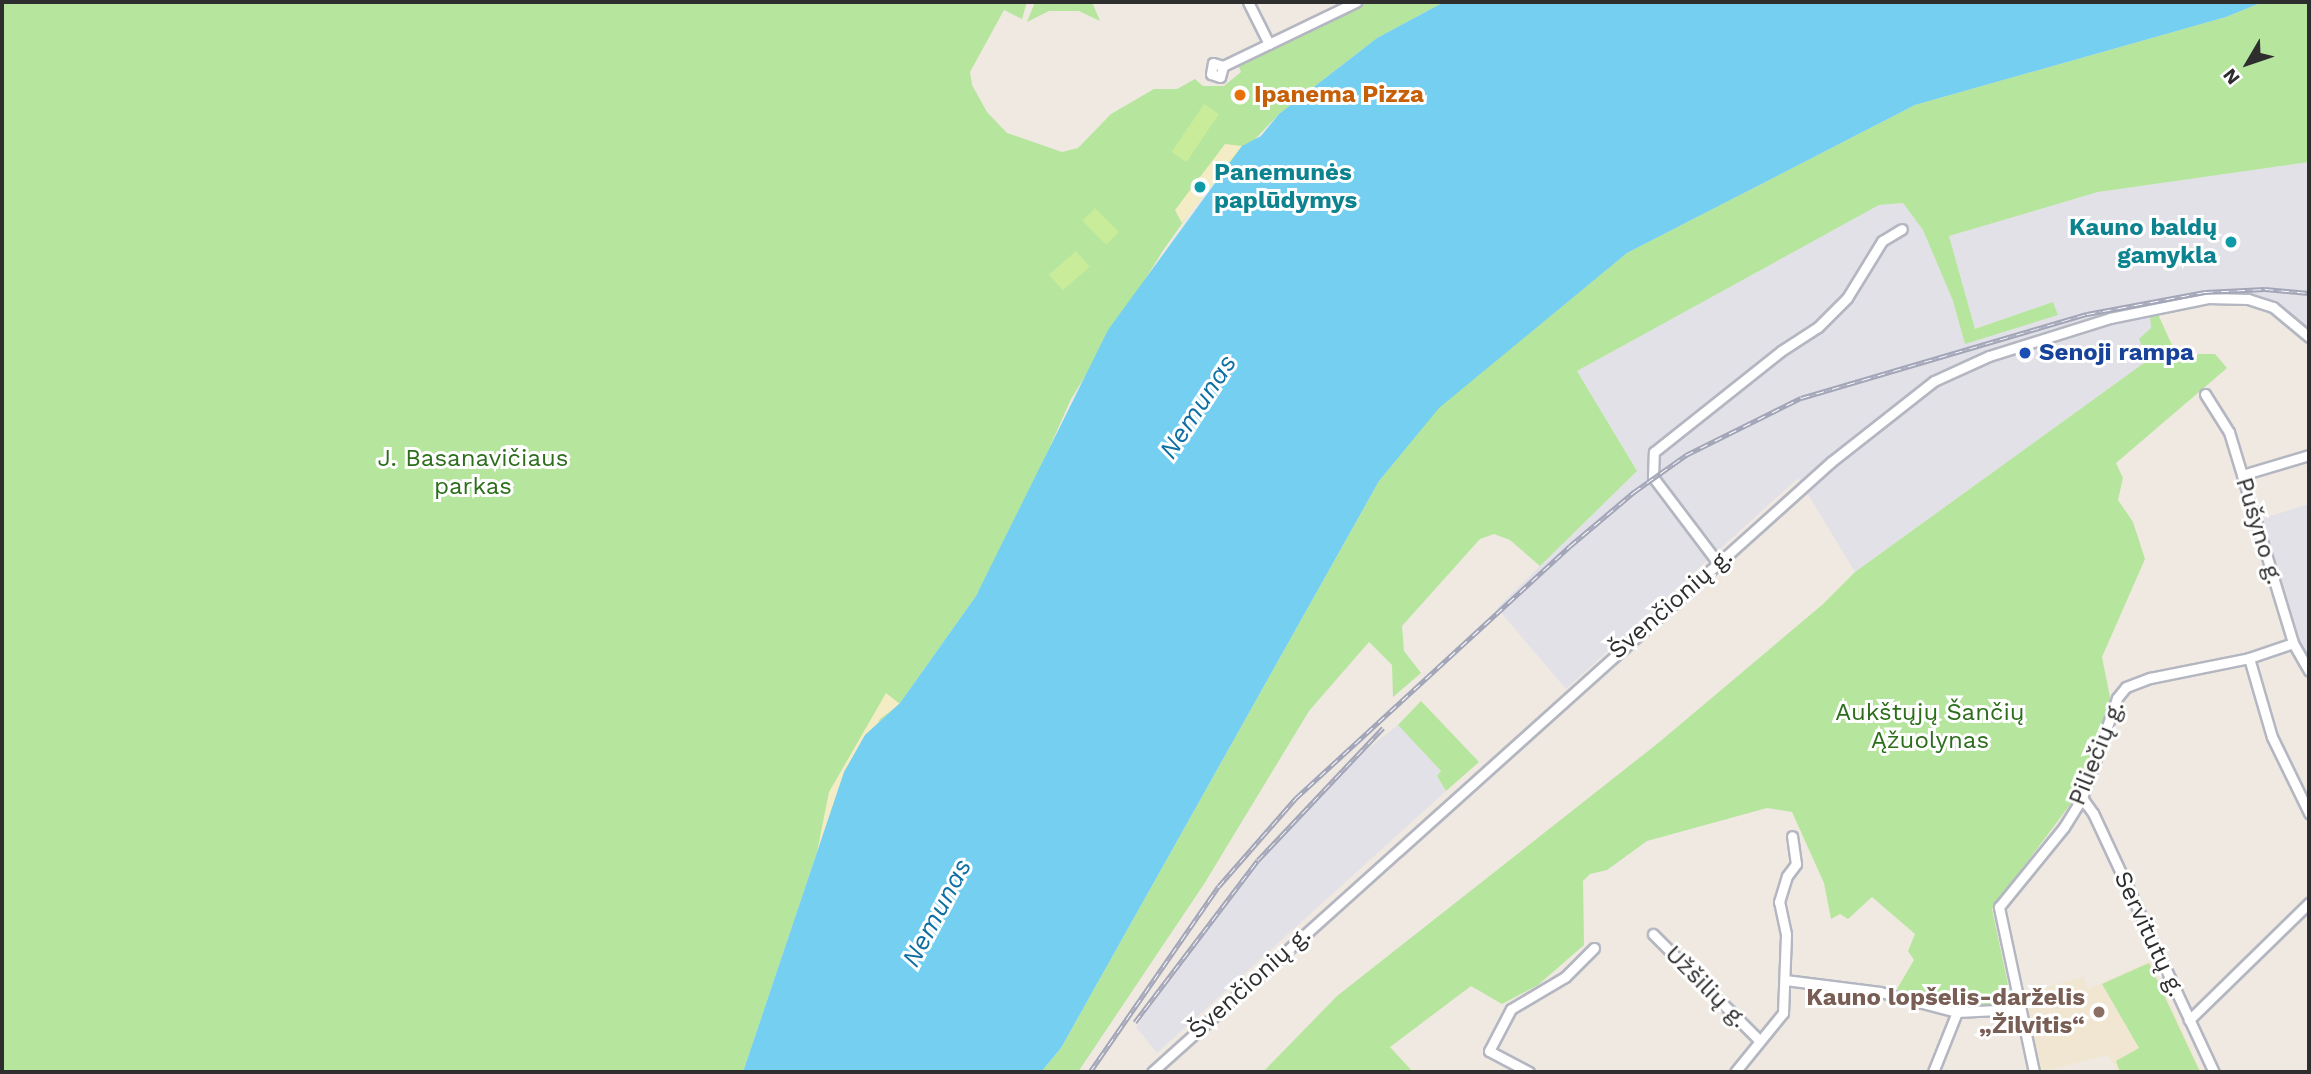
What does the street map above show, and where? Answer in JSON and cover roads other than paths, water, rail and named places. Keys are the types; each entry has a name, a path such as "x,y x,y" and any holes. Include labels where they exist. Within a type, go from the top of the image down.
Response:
{"street":[{"path":"1248,2 1269,44"},
{"path":"1223,66 1356,2"},
{"path":"1718,563 1653,477 1654,452 1781,351 1818,327 1847,298 1882,241 1902,229"},
{"name":"Švenčionių g.","path":"1152,1072 1718,563 1904,401 1949,372 2110,318 2182,301 2237,298 2273,307 2309,337"},
{"name":"Pušyno g.","path":"2205,394 2224,420 2293,643 2309,671"},
{"path":"2242,475 2309,455"},
{"name":"Piliečių g.","path":"2034,1072 2018,1009 2000,906 2064,827 2082,798 2117,698 2126,687 2249,659 2293,643"},
{"path":"2249,659 2272,737 2309,813"},
{"name":"Servitutų g.","path":"2082,798 2094,813 2214,1072"},
{"name":"Užšilių g.","path":"1735,1072 1783,1013 1786,934 1779,902 1787,876 1796,864 1792,836"},
{"path":"2189,1020 2309,903"},
{"name":"Užšilių g.","path":"1653,933 1759,1040"},
{"path":"1529,1072 1489,1051 1511,1009 1565,977 1594,948"},
{"path":"1785,980 1880,992 1958,1012 2018,1009"},
{"path":"1933,1072 1958,1012"}],"water":[{"name":"Nemunas","path":"1444,2 2263,2 2226,17 1915,105 1627,253 1439,408 1379,481 1061,1048 1041,1072 743,1072 844,772 865,735 900,703 976,596 1108,330 1242,146 1261,136 1279,114 1377,38"}],"railway":[{"path":"1090,1072 1219,886 1296,798 1570,546 1634,492 1686,455 1801,398 2087,314 2205,292 2265,289 2309,293"},
{"path":"1135,1022 1258,860 1383,728"}],"place":[{"name":"Ipanema Pizza","path":"1240,95"},
{"name":"Panemunės paplūdymys","path":"1200,187"},
{"name":"Kauno baldų gamykla","path":"2231,242"},
{"name":"Senoji rampa","path":"2025,353"},
{"name":"Kauno lopšelis-darželis „Žilvitis“","path":"2099,1012"}],"park label":[{"name":"J. Basanavičiaus parkas","path":"473,473"},
{"name":"Aukštųjų Šančių Ąžuolynas","path":"1930,727"}]}
